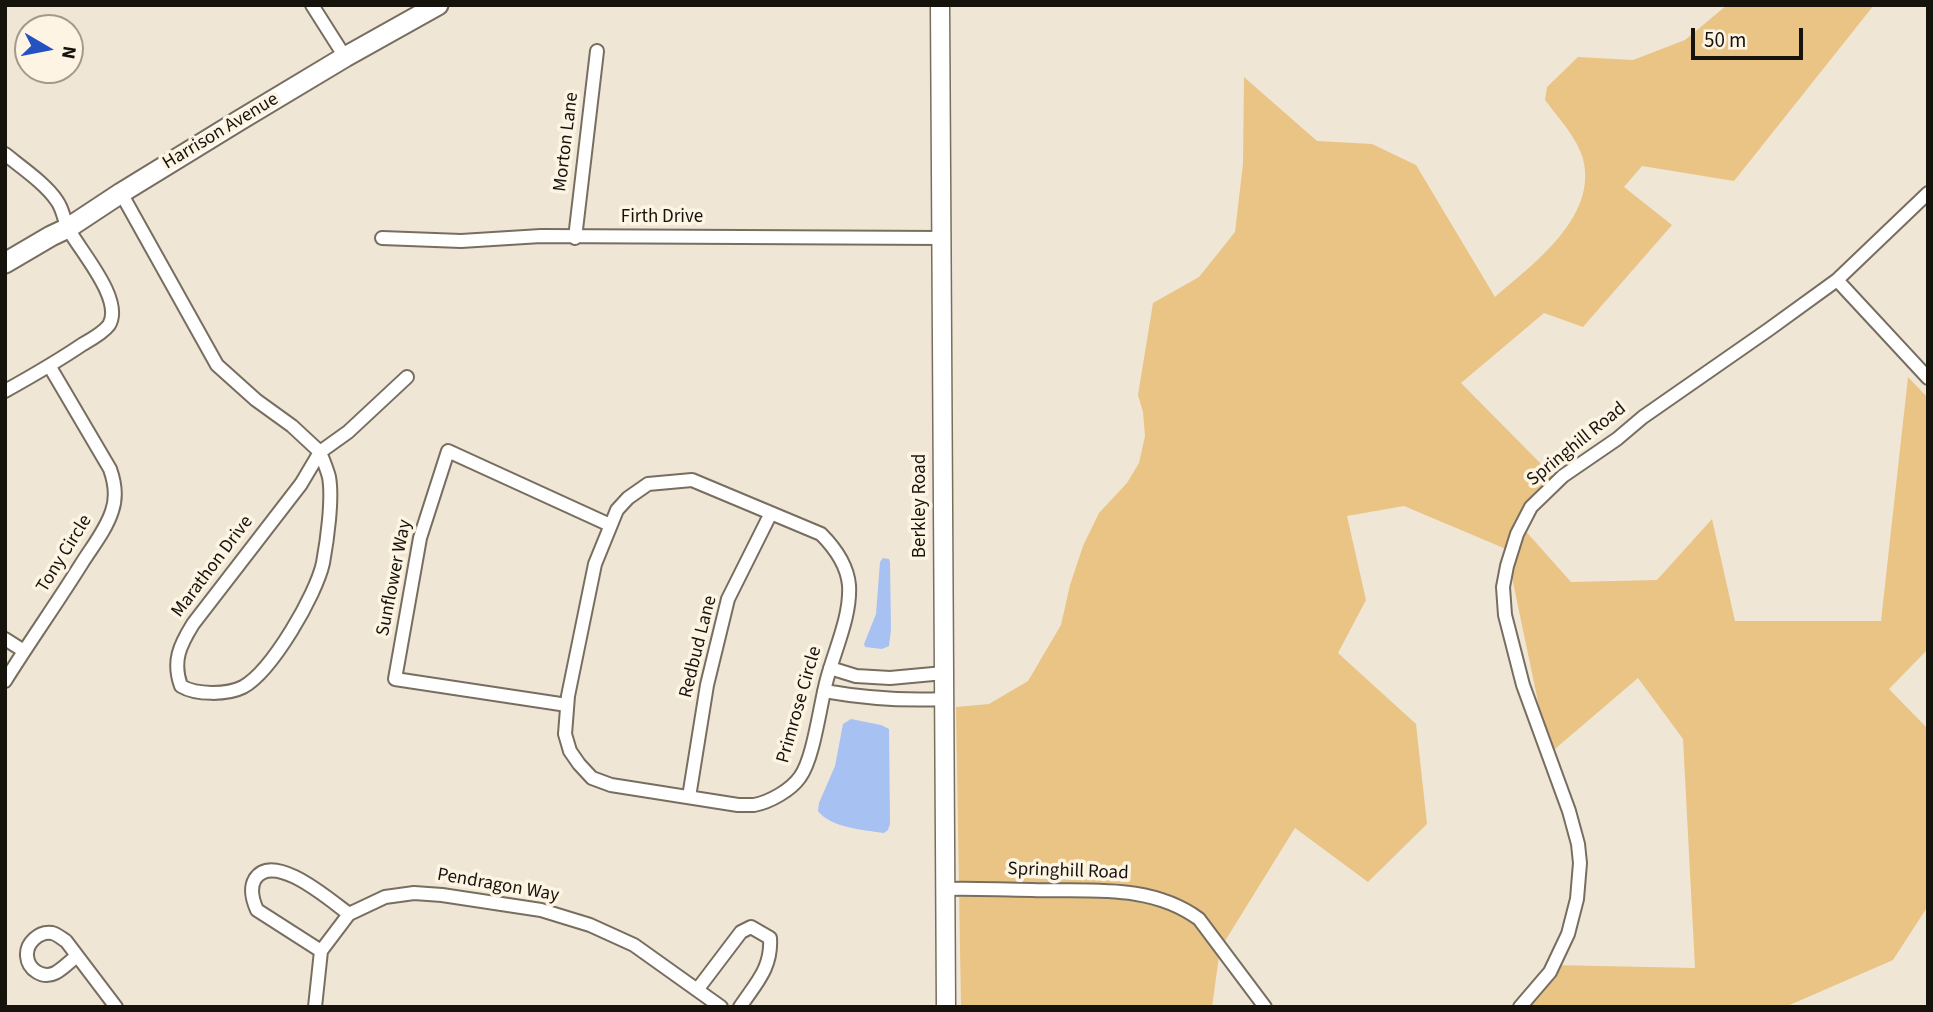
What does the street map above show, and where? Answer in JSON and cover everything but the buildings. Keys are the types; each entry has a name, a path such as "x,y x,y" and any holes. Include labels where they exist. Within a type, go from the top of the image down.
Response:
{"main road":[{"name":"Harrison Avenue","path":"5,263 68,229 121,193 345,57 438,5"}],"street":[{"path":"312,5 345,57"},
{"name":"Berkley Road","path":"940,5 946,1007"},
{"name":"Morton Lane","path":"575,237 597,51"},
{"path":"5,155 36,179 58,201 68,229 104,285 111,300 113,317 107,327 50,367 5,391"},
{"name":"Springhill Road","path":"1520,1007 1550,972 1565,943 1573,919 1580,881 1580,863 1569,811 1523,685 1505,615 1503,587 1517,534 1531,507 1563,476 1837,280 1928,192"},
{"path":"121,193 217,365 256,400 292,425 320,452"},
{"name":"Firth Drive","path":"382,238 461,241 541,236 941,238"},
{"path":"1837,280 1928,377"},
{"name":"Tony Circle","path":"5,681 104,529 112,512 115,496 115,482 110,469 50,367"},
{"name":"Marathon Drive","path":"320,452 329,477 328,528 322,565 307,605 288,637 255,678 241,688 206,694 188,691 181,686 176,662 183,640 193,624 301,484 320,452 348,432 407,377"},
{"name":"Sunflower Way","path":"567,705 395,679 420,538 448,451 610,525"},
{"name":"Primrose Circle","path":"692,480 821,534 834,546 843,562 849,584 848,605 807,764 800,779 788,789 770,800 738,805 611,785 592,778 570,751 565,734 567,705 595,564 610,525 617,510 628,498 648,484 692,480"},
{"name":"Redbud Lane","path":"689,797 707,685 728,599 771,513"},
{"path":"5,639 24,651"},
{"path":"830,668 856,676 890,678 944,673"},
{"path":"824,691 863,698 910,701 944,699"},
{"path":"315,1007 321,951 257,910 252,901 255,879 263,873 276,870 287,873 349,914"},
{"name":"Springhill Road","path":"946,889 1118,891 1169,902 1199,919 1265,1007"},
{"name":"Pendragon Way","path":"321,951 349,914 385,897 414,893 442,895 541,910 590,925 634,945 721,1007"},
{"path":"698,990 741,932 751,927 770,938 771,954 766,970 740,1007"},
{"path":"77,956 116,1007"}],"shaded area":[{"path":"1727,5 1874,5 1734,181 1642,166 1624,187 1672,225 1583,327 1544,313 1461,383 1554,477 1522,527 1571,582 1657,580 1712,519 1735,621 1881,621 1908,377 1928,398 1928,649 1889,689 1928,729 1928,906 1893,960 1785,1007 1520,1007 1554,965 1695,968 1683,739 1638,678 1549,754 1506,549 1404,506 1347,516 1366,600 1338,653 1416,724 1427,824 1368,882 1295,828 1220,949 1212,1007 961,1007 956,707 989,704 1028,681 1061,625 1083,546 1099,513 1127,483 1139,463 1145,436 1138,395 1153,303 1199,277 1235,232 1243,164 1244,77 1317,141 1372,144 1416,165 1495,297 1527,270 1559,237 1581,200 1585,180 1583,159 1572,136 1545,100 1547,87 1578,57 1633,60 1685,40"}],"water":[{"path":"883,558 889,559 890,562 891,629 889,646 882,649 865,647 864,644 876,614 880,562"},
{"path":"851,719 889,729 890,824 884,833 839,825 818,811 835,766 843,724"}]}
